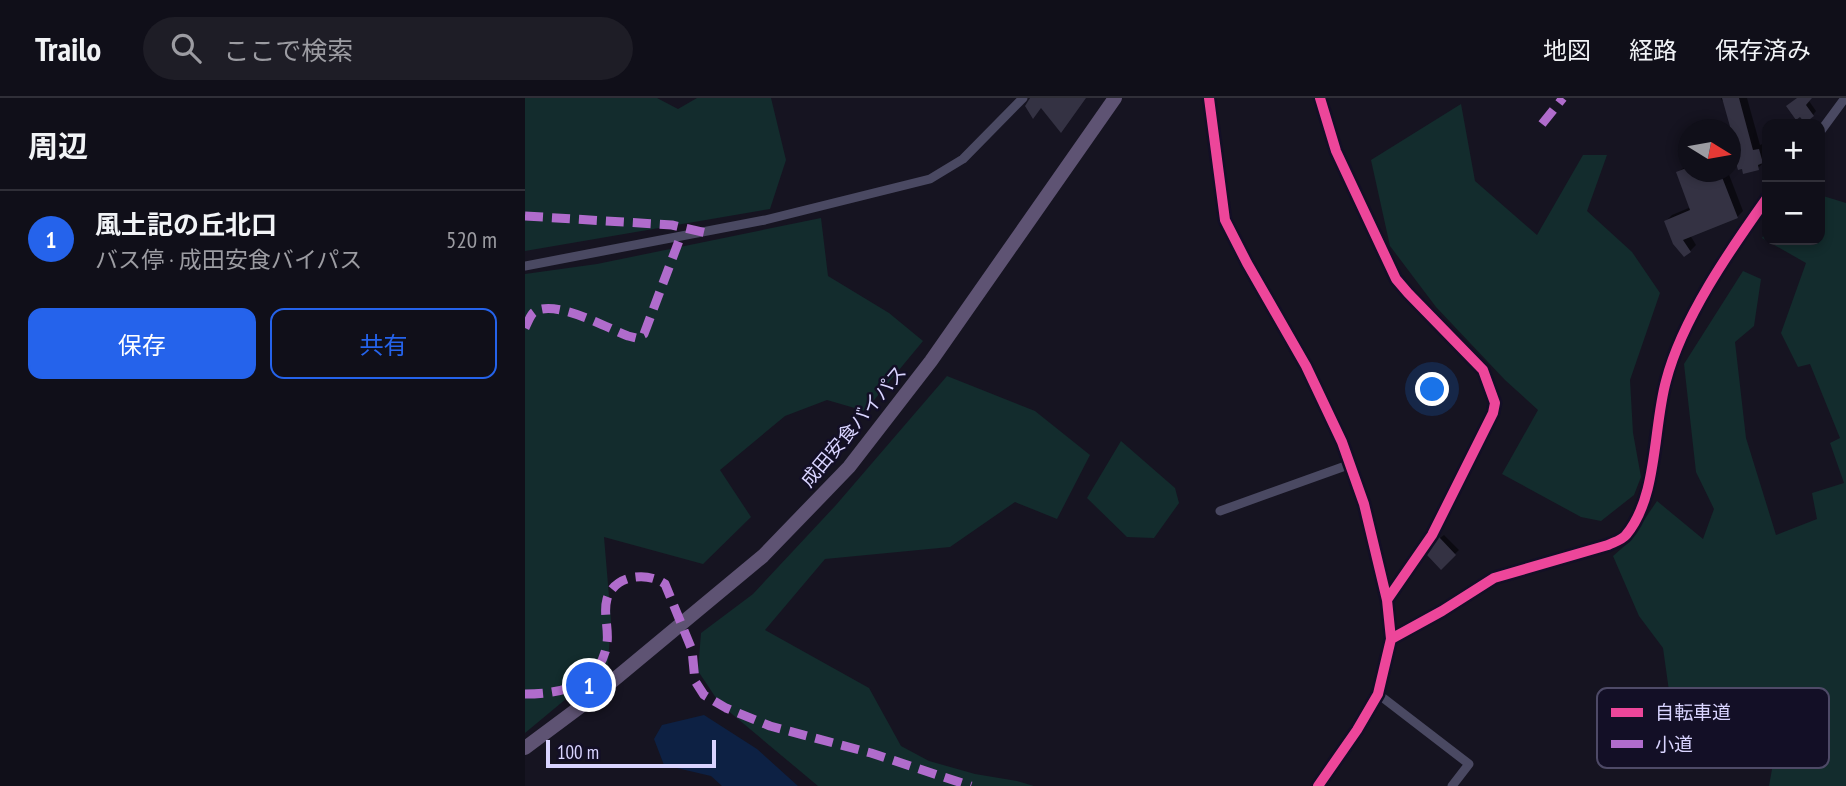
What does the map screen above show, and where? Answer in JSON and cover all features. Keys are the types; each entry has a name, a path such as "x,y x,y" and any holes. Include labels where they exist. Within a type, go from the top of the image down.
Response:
{"main road":[{"name":"成田安食バイパス","path":"525,748 621,674 763,556 849,467 931,361 1115,98"}],"street":[{"path":"525,266 765,220 930,179 963,159 1023,98"},
{"path":"1209,98 1225,220 1306,366 1351,464 1364,504 1387,600 1391,639 1378,694 1318,786"},
{"path":"1320,98 1336,151 1397,279 1483,370 1495,403 1493,413 1432,535 1387,600"},
{"path":"1825,125 1845,98"},
{"path":"1391,639 1494,578 1608,545 1625,537 1641,512 1648,494 1658,411 1666,377 1690,319 1762,206"},
{"path":"1220,511 1351,464"},
{"path":"1378,694 1469,764 1452,786"}],"green space":[{"path":"525,98 657,98 678,109 697,98 771,98 786,160 770,209 525,251"},
{"path":"1461,104 1475,181 1537,235 1583,155 1607,155 1587,211 1632,252 1660,293 1630,380 1633,433 1641,477 1634,495 1601,521 1581,517 1502,474 1538,410 1505,380 1436,307 1390,246 1371,160"},
{"path":"1825,197 1846,203 1846,786 1769,786 1772,768 1829,768 1829,688 1669,688 1663,648 1639,616 1613,556 1629,542 1657,501 1703,539 1714,509 1696,472 1684,364 1743,271 1761,279 1754,326 1735,342 1746,438 1776,535 1817,519 1812,493 1844,483 1830,443 1840,438 1810,364 1798,367 1781,333 1806,263 1774,245 1825,245"},
{"path":"821,218 828,276 889,313 923,341 865,411 827,400 785,416 720,470 751,517 703,564 604,537 611,620 608,664 525,733 525,274 597,264"},
{"path":"947,376 1035,411 1090,455 1057,519 1015,502 950,547 825,559 765,630 869,688 901,746 929,761 1034,786 818,786 720,704 698,671 701,633 753,594 836,505"},
{"path":"1121,441 1175,488 1179,503 1154,538 1127,537 1087,498"}],"water":[{"path":"704,715 757,749 798,786 722,786 711,776 664,765 654,739 662,725"}],"building":[{"path":"1030,98 1086,98 1061,133 1041,108 1033,119 1025,106"},
{"path":"1722,98 1739,98 1753,150 1759,149 1762,160 1762,163 1758,165 1759,170 1743,174 1741,119 1728,119"},
{"path":"1797,98 1812,98 1806,105 1814,116 1810,119 1795,119 1786,106"},
{"path":"1680,182 1724,182 1738,218 1683,240 1691,252 1684,257 1673,244 1664,221 1690,210"},
{"path":"1439,537 1456,555 1441,570 1427,555"}],"marked path":[{"path":"1542,124 1563,98"},
{"path":"525,216 672,225 707,233"},
{"path":"525,328 533,313 542,309 553,309 580,316 628,336 636,338 644,334 680,238"},
{"path":"525,694 566,689 588,678 597,669 607,643 606,604 611,591 624,580 649,577 665,584 692,650 695,681 704,695 726,708 770,726 871,753 971,786"},
{"path":"584,683 592,698"}],"cycle path":[{"path":"1209,98 1225,220 1306,366 1342,442 1364,504 1387,600 1391,639 1378,694 1318,786"},
{"path":"1320,98 1336,151 1396,279 1483,370 1495,403 1493,413 1432,535 1387,600"},
{"path":"1391,639 1494,578 1608,545 1626,535 1644,502 1662,400 1673,357 1695,310 1723,262 1762,205"}],"place":[{"name":"風土記の丘北口","path":"589,685"}]}
